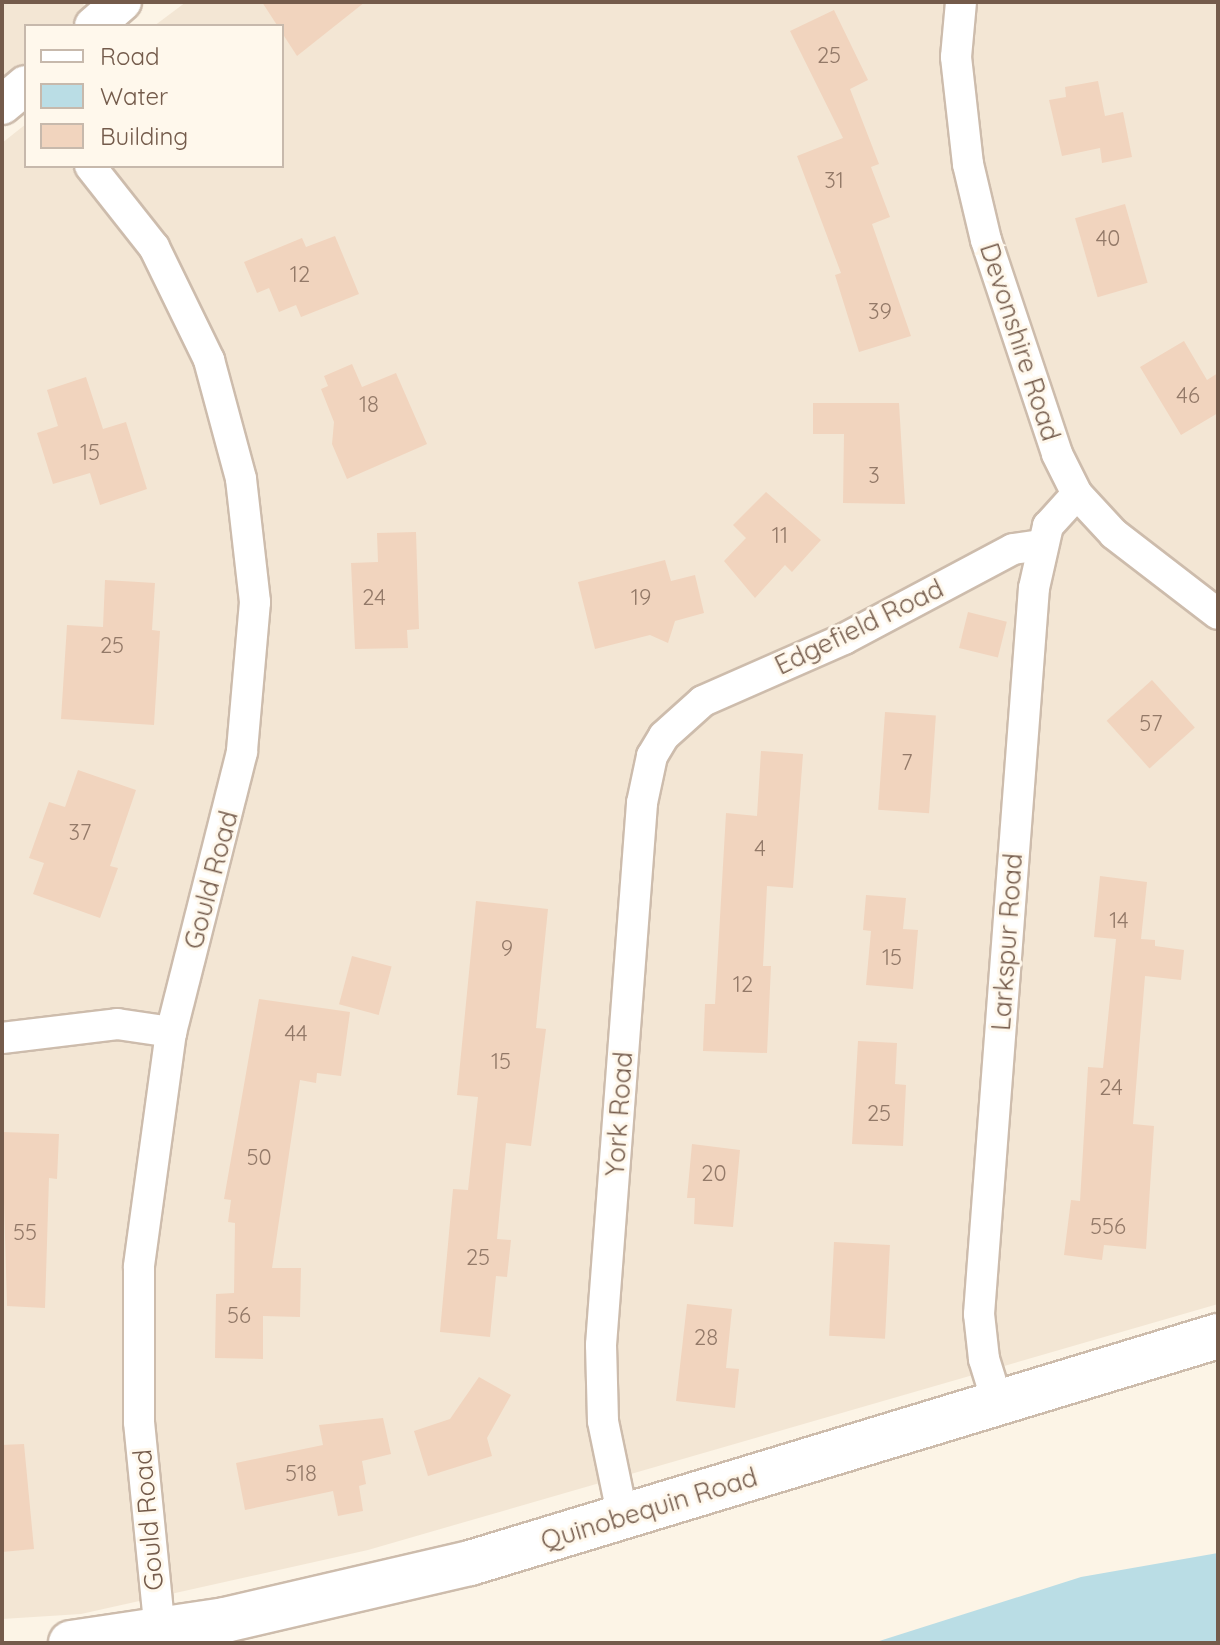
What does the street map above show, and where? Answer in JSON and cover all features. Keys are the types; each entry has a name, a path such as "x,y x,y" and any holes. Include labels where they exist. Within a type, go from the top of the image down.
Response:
{"main road":[{"name":"Quinobequin Road","path":"71,1643 160,1631 354,1592 623,1518 997,1401 1218,1336"}],"street":[{"path":"96,24 122,2"},
{"name":"Devonshire Road","path":"961,2 958,93 976,203 1052,441 1077,494 1114,534 1218,614"},
{"name":"Gould Road","path":"92,168 154,247 194,320 226,414 253,562 254,643 242,752 171,1032 146,1194 136,1306 139,1422 160,1631"},
{"name":"Larkspur Road","path":"997,1401 984,1359 979,1314 1041,545 1056,513 1077,494"},
{"name":"Edgefield Road","path":"680,719 730,687 844,639 998,557 1041,545"},
{"name":"York Road","path":"623,1518 603,1421 601,1345 642,803 652,756 680,719"},
{"path":"2,1038 117,1024 171,1032"}],"shaded area":[{"path":"2,2 82,2 87,11 71,24 24,24 24,64 2,82"},
{"path":"186,2 1218,2 1218,1304 368,1550 81,1614 2,1619 2,143 24,126 24,168 284,168 284,24 157,24"}],"water":[{"path":"1218,1553 1218,1643 873,1643 1081,1577"}],"building":[{"path":"262,2 365,2 297,56 284,36 284,24 276,24"},
{"path":"834,10 868,80 850,89 879,164 871,167 890,217 872,224 911,336 859,352 835,275 841,273 797,156 843,138 790,31"},
{"path":"1098,81 1105,116 1123,112 1132,157 1102,163 1100,148 1062,156 1049,100 1066,97 1065,87"},
{"path":"1125,204 1148,283 1098,297 1075,218"},
{"path":"335,236 359,294 301,317 296,305 279,312 269,288 257,293 244,262 302,238 306,247"},
{"path":"1184,341 1207,380 1218,373 1218,413 1181,435 1140,367"},
{"path":"352,364 362,387 396,373 427,444 347,479 332,444 334,422 321,389 328,386 324,376"},
{"path":"86,377 103,429 126,422 147,489 100,505 90,473 53,484 37,433 58,426 47,390"},
{"path":"813,403 899,403 905,504 843,503 844,434 813,434"},
{"path":"766,492 821,540 792,572 785,565 755,598 724,561 746,538 733,525"},
{"path":"416,532 419,629 407,630 408,648 355,649 351,563 378,562 377,533"},
{"path":"665,560 671,581 695,575 704,613 675,621 668,643 650,635 595,649 578,582"},
{"path":"105,580 155,583 152,630 160,631 154,725 61,719 67,625 103,627"},
{"path":"968,612 1007,622 998,658 959,648"},
{"path":"1152,680 1195,728 1149,768 1107,721"},
{"path":"885,712 936,716 929,813 878,810"},
{"path":"761,751 803,754 793,888 767,886 763,966 771,966 767,1053 703,1051 705,1004 715,1004 726,813 757,816"},
{"path":"78,770 136,790 110,866 118,868 100,918 33,894 44,863 29,858 49,802 65,807"},
{"path":"1100,876 1147,882 1141,939 1155,940 1155,946 1184,950 1181,980 1145,976 1133,1124 1154,1126 1146,1249 1104,1245 1102,1260 1064,1255 1071,1200 1080,1201 1088,1067 1103,1068 1116,939 1094,937"},
{"path":"866,895 906,898 903,929 918,930 913,989 866,985 871,931 863,930"},
{"path":"476,901 548,909 536,1028 546,1029 531,1146 506,1143 497,1239 511,1240 507,1277 496,1276 490,1337 440,1332 453,1189 468,1190 478,1097 457,1095"},
{"path":"352,956 392,967 379,1015 339,1004"},
{"path":"259,999 350,1012 341,1076 317,1073 316,1083 300,1080 272,1268 301,1268 300,1317 263,1316 263,1359 215,1358 216,1294 234,1293 235,1223 228,1222 231,1200 224,1199"},
{"path":"858,1041 897,1043 895,1084 906,1085 903,1146 852,1144"},
{"path":"2,1132 59,1134 57,1179 49,1178 45,1308 7,1306"},
{"path":"692,1144 740,1150 733,1227 694,1224 695,1198 687,1198"},
{"path":"834,1242 890,1245 885,1339 829,1336"},
{"path":"687,1304 732,1309 726,1368 739,1369 735,1408 676,1401"},
{"path":"479,1377 511,1395 487,1438 492,1456 428,1476 414,1431 450,1419"},
{"path":"383,1418 391,1454 362,1461 366,1484 359,1486 363,1511 338,1516 333,1491 245,1510 236,1463 323,1445 319,1425"},
{"path":"24,1444 34,1549 2,1552 2,1445"}]}
